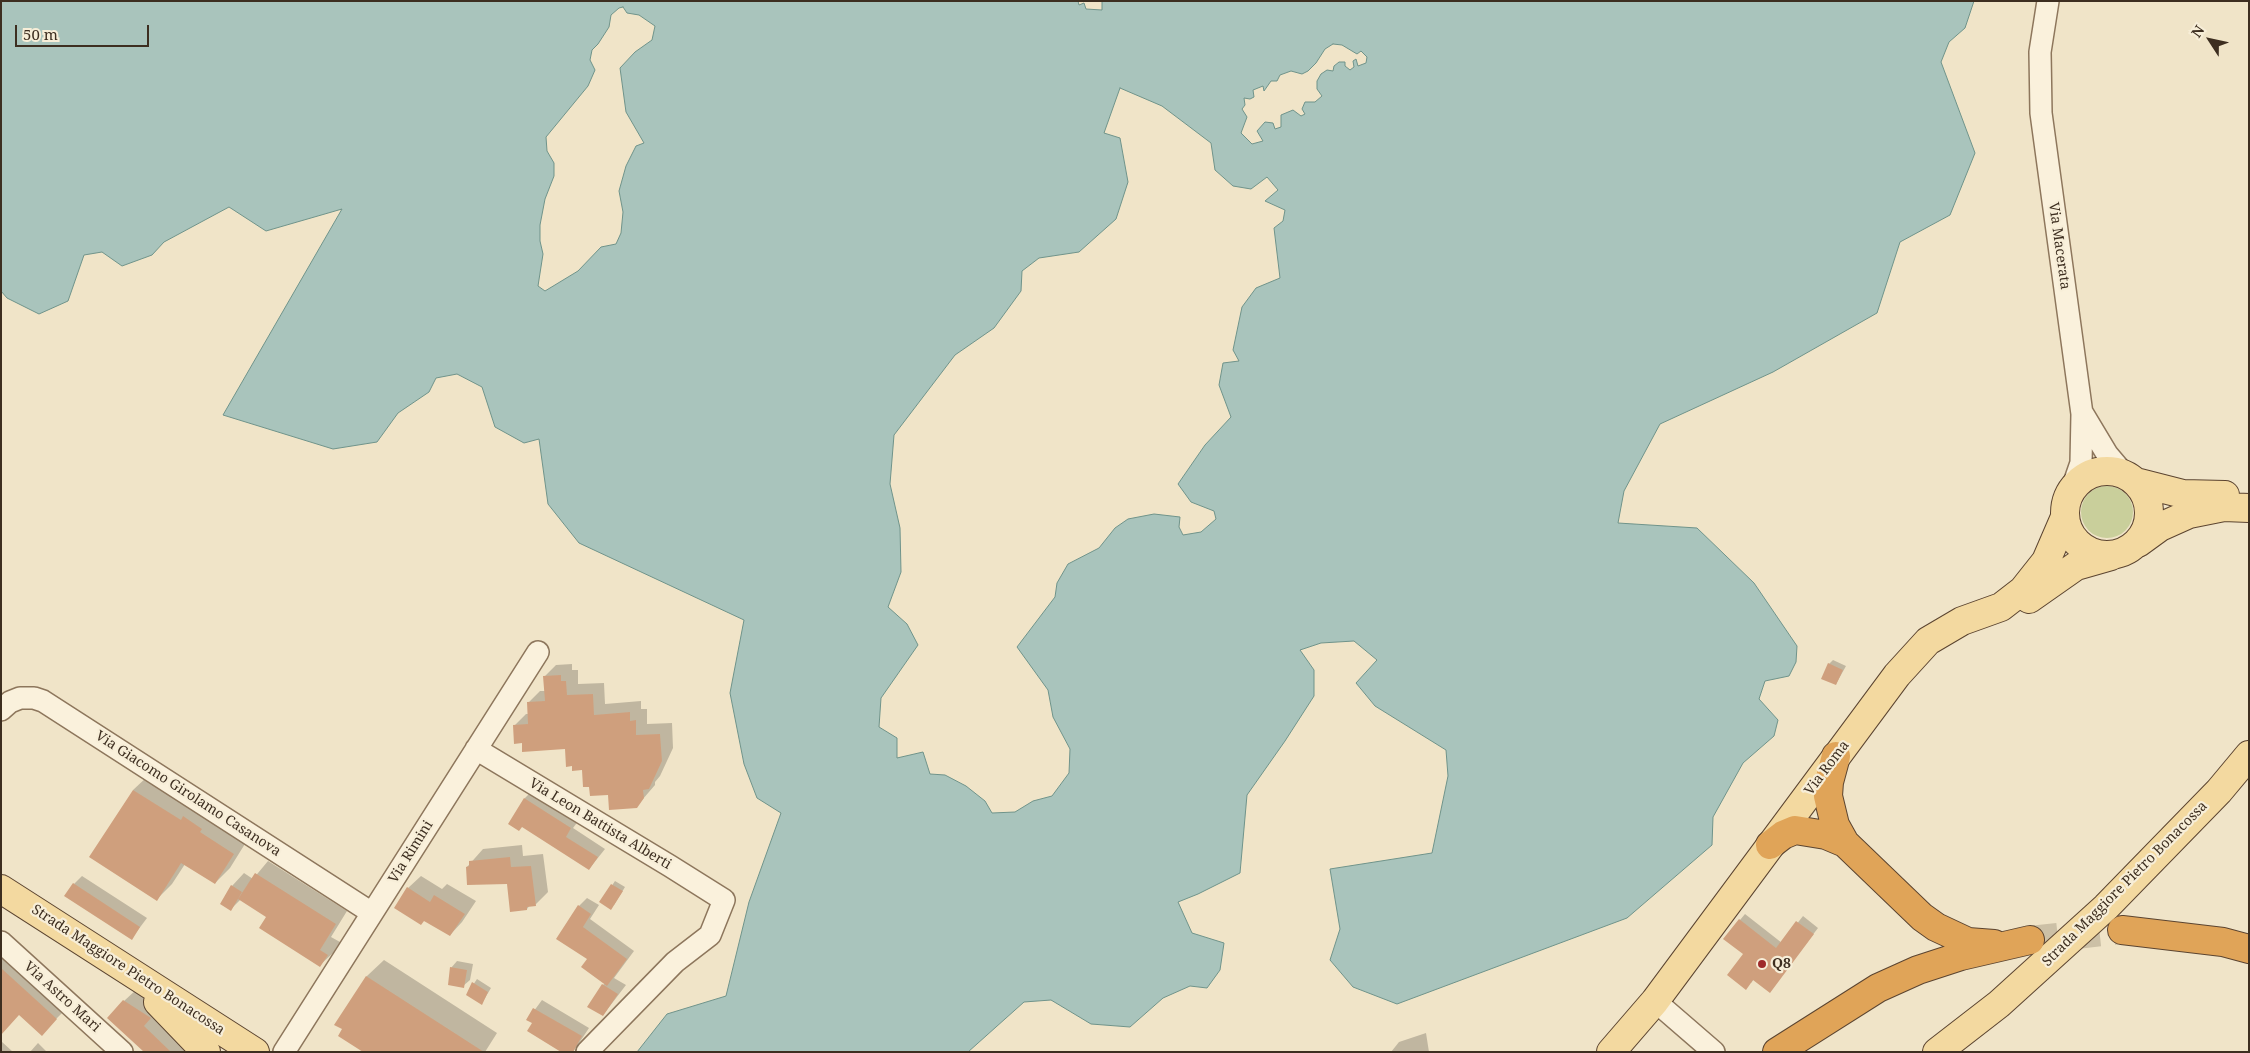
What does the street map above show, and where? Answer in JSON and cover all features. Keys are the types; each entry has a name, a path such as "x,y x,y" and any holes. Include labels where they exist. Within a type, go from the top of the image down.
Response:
{"highway":[{"path":"1836,756 1829,782 1828,796 1835,825 1845,844"},
{"path":"1770,845 1783,835 1794,830 1826,835 1845,844 1922,917 1936,927 1968,942 2018,942 1918,970 1878,988 1777,1052"},
{"path":"2122,930 2223,942 2249,949"}],"main road":[{"path":"2130,478 2144,492 2149,512 2146,532 2126,549 2100,555 2082,547 2068,531 2065,517 2066,502 2072,489 2082,479 2095,472 2110,471 2184,494 2249,496"},
{"path":"2001,607 2028,599 2076,566 2126,549 2160,527 2189,514 2224,507 2249,508"},
{"name":"Via Roma","path":"1611,1052 1655,1001 1897,675 1928,642 1962,621 2001,607 2023,590 2038,574 2054,545 2065,517"},
{"name":"Strada Maggiore Pietro Bonacossa","path":"1937,1052 1999,1004 2106,907 2219,791 2249,756"},
{"name":"Strada Maggiore Pietro Bonacossa","path":"2219,791 2249,767"},
{"name":"Strada Maggiore Pietro Bonacossa","path":"1,889 255,1052"},
{"path":"128,970 206,1052"}],"street":[{"name":"Via Macerata","path":"2048,1 2040,52 2041,113 2082,414 2081,463 2072,489"},
{"path":"2082,414 2107,454 2130,478"},
{"name":"Via Rimini","path":"284,1052 538,652"},
{"name":"Via Giacomo Girolamo Casanova","path":"1,710 10,702 20,698 34,698 43,701 372,913"},
{"name":"Via Leon Battista Alberti","path":"476,749 724,900 710,935 675,962 587,1052"},
{"name":"Via Astro Mari","path":"1,942 122,1052"},
{"path":"1655,1001 1714,1052"}],"green space":[{"path":"2107,486 2121,490 2129,498 2133,512 2129,526 2121,534 2107,538 2093,534 2085,526 2081,512 2085,498 2093,490"}],"water":[{"path":"1,1 1078,1 1079,5 1084,3 1086,9 1102,10 1102,1 1974,1 1965,28 1949,42 1941,62 1975,153 1950,215 1900,242 1877,313 1773,372 1660,424 1624,491 1618,523 1697,528 1754,583 1797,646 1796,662 1789,676 1765,681 1759,699 1778,720 1774,736 1743,763 1713,817 1712,845 1627,918 1397,1004 1353,987 1330,960 1340,929 1330,869 1432,853 1448,776 1446,750 1375,706 1356,683 1377,660 1354,641 1321,643 1300,650 1314,670 1314,696 1247,795 1240,873 1178,902 1192,933 1224,943 1220,970 1207,988 1190,986 1163,998 1130,1027 1091,1024 1051,1000 1024,1002 968,1052 637,1052 667,1014 726,996 749,902 781,813 757,798 744,764 730,693 744,620 579,543 548,504 539,439 524,443 495,427 482,387 457,374 436,378 429,392 398,413 377,442 333,449 223,415 342,209 266,231 229,207 164,242 152,255 122,266 102,252 84,255 68,301 39,314 7,298 1,291","holes":["623,7 627,13 639,15 655,26 652,40 635,52 620,68 626,112 644,143 636,146 626,166 619,191 623,212 621,233 616,244 601,247 578,271 545,291 538,286 543,254 540,241 540,225 545,199 554,176 554,163 547,151 546,137 588,86 595,70 590,60 592,50 609,27 611,15","1333,44 1342,45 1357,54 1361,51 1367,57 1366,63 1358,66 1356,59 1353,61 1354,67 1350,70 1345,66 1345,62 1339,62 1334,66 1333,71 1327,70 1321,74 1317,81 1317,89 1322,96 1315,102 1305,102 1302,109 1305,114 1301,116 1293,110 1281,115 1281,127 1275,129 1273,123 1265,122 1257,131 1263,141 1252,144 1241,133 1247,117 1242,109 1245,105 1244,98 1250,99 1254,97 1253,90 1263,86 1264,91 1271,81 1277,81 1280,75 1291,71 1302,74 1308,71 1325,49","1120,88 1162,106 1211,143 1215,170 1233,186 1251,189 1267,177 1278,190 1265,201 1285,210 1283,221 1274,228 1280,278 1256,288 1242,307 1233,350 1239,361 1223,363 1219,385 1231,417 1205,445 1178,484 1191,502 1214,511 1216,519 1201,532 1183,535 1179,527 1180,517 1154,514 1128,519 1115,528 1099,548 1068,564 1057,583 1055,597 1017,647 1048,690 1053,717 1070,749 1069,773 1052,796 1033,801 1015,812 992,813 985,801 966,786 945,775 930,774 923,752 897,758 897,738 879,727 881,698 918,645 907,624 888,607 901,572 900,528 890,484 894,435 955,355 994,328 1021,291 1022,271 1039,258 1079,252 1116,219 1128,182 1120,138 1104,133"]}],"building":[{"path":"1828,663 1843,670 1836,685 1821,679"},
{"path":"561,675 561,681 566,681 567,695 593,694 594,715 630,712 630,721 636,720 636,735 660,734 662,761 649,789 643,790 644,798 637,808 609,810 608,795 590,796 589,787 583,787 582,770 572,771 572,766 566,767 565,749 522,752 522,743 514,744 513,725 528,724 527,702 545,701 543,676"},
{"path":"133,790 181,820 183,816 202,829 200,832 234,854 215,884 181,863 157,901 89,857"},
{"path":"524,798 571,828 566,837 598,857 589,870 522,827 519,831 508,824"},
{"path":"510,857 511,867 531,866 536,906 527,907 527,910 510,912 507,884 467,885 466,867 469,866 469,861"},
{"path":"255,873 336,924 320,950 328,955 320,967 259,928 266,917 238,899"},
{"path":"73,883 140,927 132,940 64,896"},
{"path":"611,884 623,891 611,910 599,902"},
{"path":"231,885 242,892 231,911 220,904"},
{"path":"407,887 430,902 434,895 465,914 450,936 424,921 421,925 394,908"},
{"path":"578,905 591,914 583,927 627,959 607,986 581,967 587,959 556,939"},
{"path":"1739,919 1776,948 1796,921 1814,934 1770,993 1753,980 1746,990 1727,975 1743,954 1723,939"},
{"path":"450,967 467,970 464,988 448,985"},
{"path":"1,968 57,1019 42,1036 19,1015 1,1035"},
{"path":"366,976 484,1052 363,1052 338,1036 342,1029 334,1025"},
{"path":"472,982 488,992 482,1005 466,995"},
{"path":"602,984 618,994 603,1016 587,1007"},
{"path":"123,1000 151,1018 144,1026 171,1052 144,1052 107,1018"},
{"path":"533,1008 582,1036 573,1052 561,1052 527,1031 532,1023 526,1020"}],"tunnel":[{"path":"2030,940 2122,930"}],"place":[{"name":"Q8","path":"1762,964"}]}
